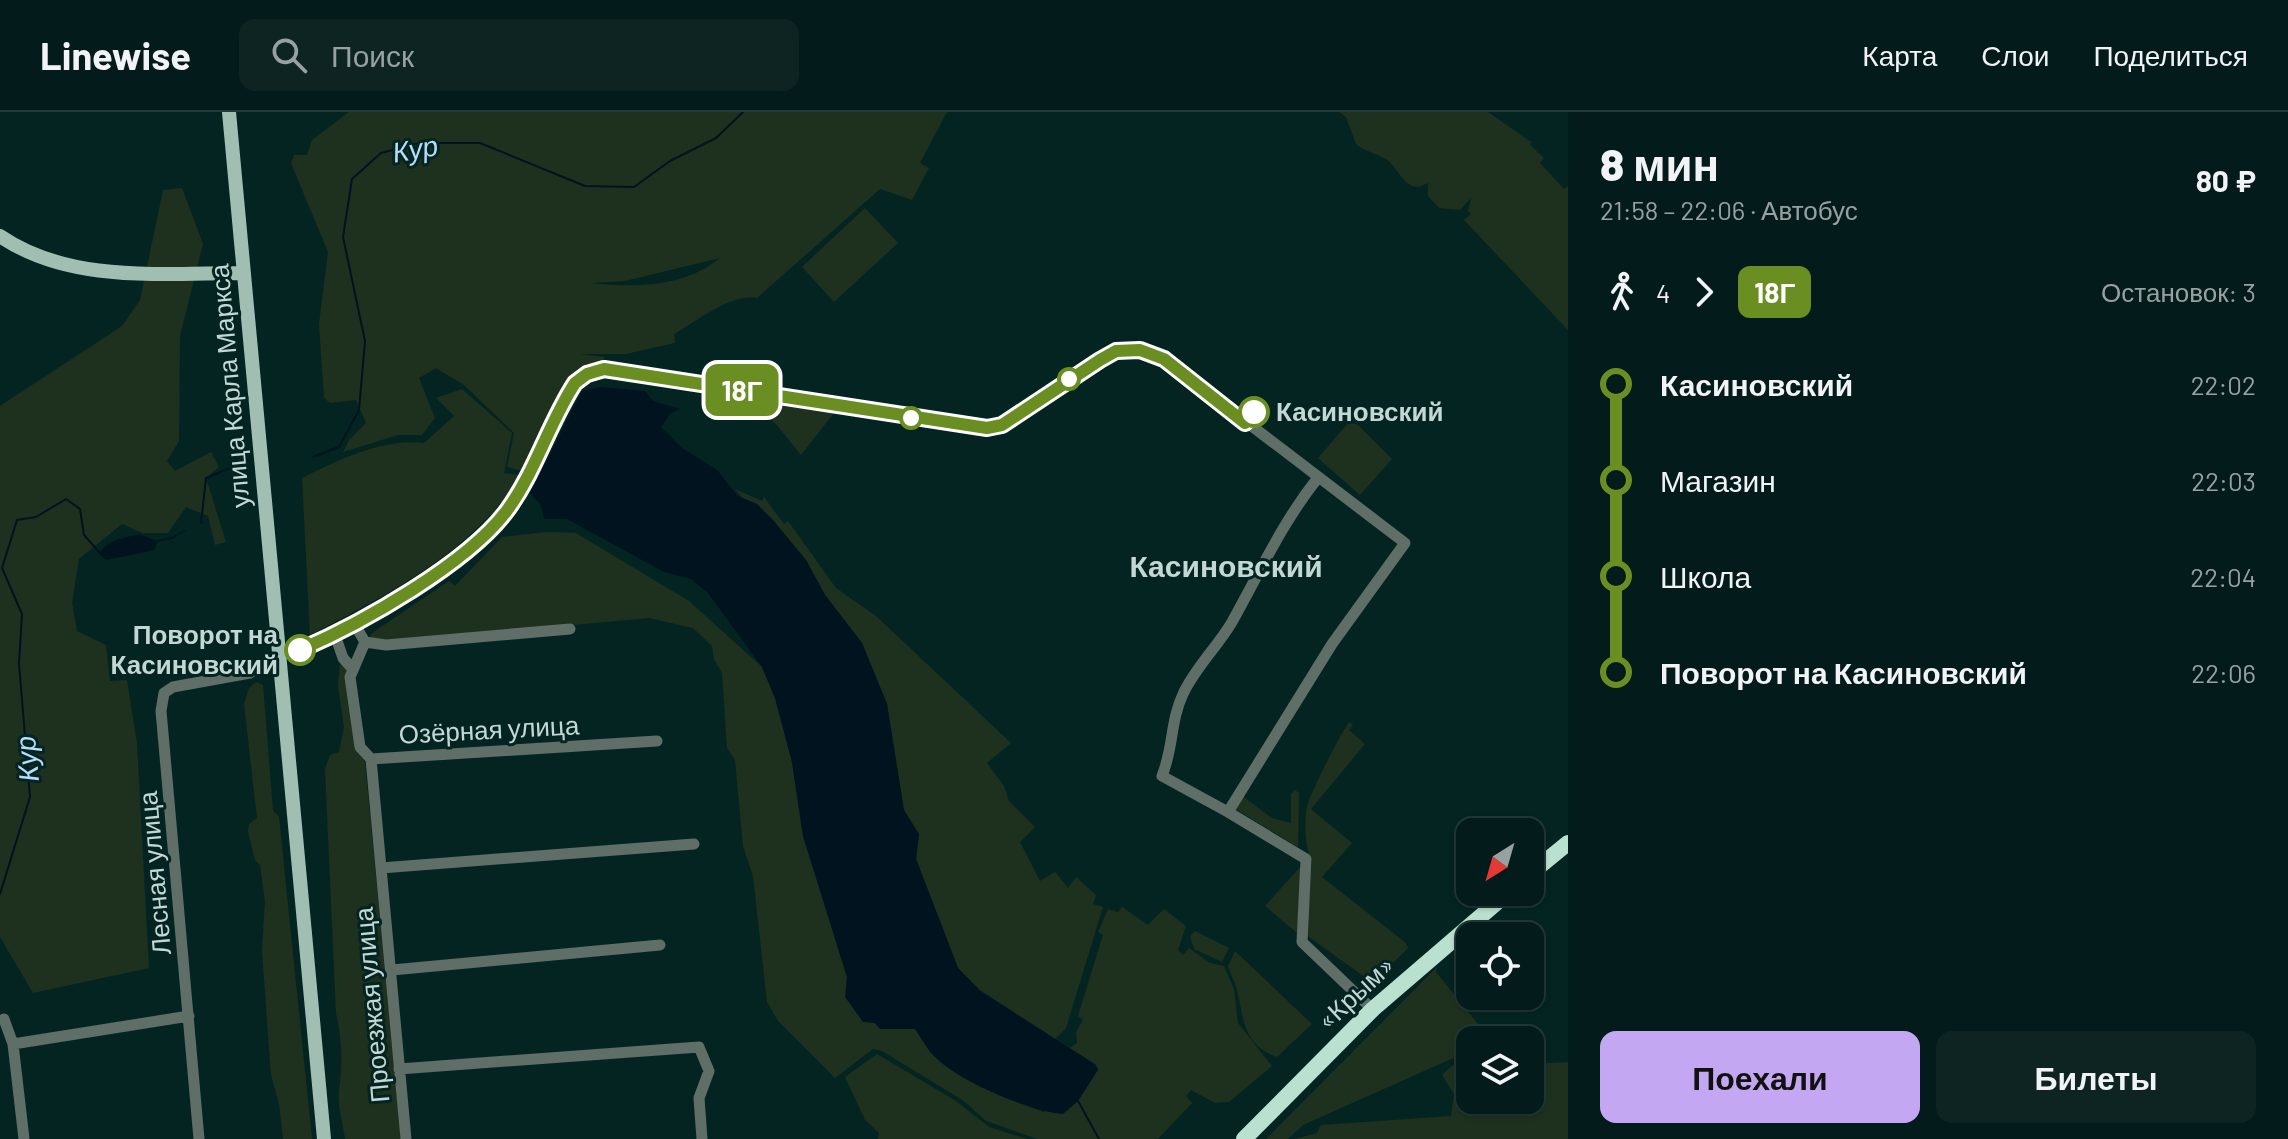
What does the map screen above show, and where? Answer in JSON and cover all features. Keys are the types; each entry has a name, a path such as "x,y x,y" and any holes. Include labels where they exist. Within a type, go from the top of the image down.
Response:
{"highway":[{"path":"1544,855 1568,836"},
{"path":"1544,863 1568,843"},
{"path":"1241,1139 1370,1007 1483,906"},
{"name":"«Крым»","path":"1241,1139 1373,1009 1493,906"}],"main road":[{"name":"улица Карла Маркса","path":"229,112 324,1139"},
{"path":"0,236 30,252 81,268 113,272 244,273"}],"street":[{"path":"279,656 355,625 445,566 507,511 575,383 587,374 604,369 649,374 987,428 1002,425 1116,351 1140,350 1164,359 1317,479 1405,543 1332,644 1228,812"},
{"path":"1317,479 1278,531 1269,560 1217,645 1184,691 1173,722 1175,739 1162,776 1306,859 1302,942 1370,1007"},
{"path":"355,625 365,642"},
{"path":"365,642 386,645 570,629"},
{"path":"335,635 343,658 351,667 365,642"},
{"name":"Лесная улица","path":"199,1139 162,701 164,693 173,687 250,673 279,656"},
{"name":"Озёрная улица","path":"351,667 360,747 371,759 657,741"},
{"name":"Проезжая улица","path":"371,759 406,1139"},
{"path":"381,868 694,844"},
{"path":"392,970 660,945"},
{"path":"13,1044 189,1016"},
{"path":"4,1019 13,1044 24,1139"},
{"path":"399,1069 699,1047 709,1071 699,1098 702,1139"}],"green space":[{"path":"349,112 947,112 920,163 929,168 912,200 880,189 757,298 736,300 714,310 674,334 675,343 626,354 580,354 604,357 604,361 581,367 569,380 522,471 507,467 514,433 464,385 436,368 419,378 435,418 422,435 398,435 343,452 350,439 366,423 356,400 330,403 324,398 319,324 328,252 291,163 294,155 307,155 312,140","holes":["720,258 706,268 659,283 591,283 625,281"]},
{"path":"1339,112 1488,112 1531,142 1530,145 1544,158 1540,163 1564,189 1568,186 1568,330 1464,220 1471,214 1468,211 1471,198 1460,210 1439,208 1428,196 1428,183 1413,186 1390,162 1356,144 1346,117"},
{"path":"182,188 203,244 180,336 179,441 167,461 175,471 211,452 219,467 206,478 226,542 215,545 208,516 186,507 168,533 143,533 122,524 79,559 72,603 77,631 106,645 110,681 127,680 137,744 149,968 33,993 0,937 0,406 122,326 140,300 163,190"},
{"path":"865,208 898,243 834,302 802,267"},
{"path":"462,389 512,433 504,473 521,475 501,502 454,549 399,587 310,635 302,478 377,447 424,443 454,416 436,398"},
{"path":"745,400 834,413 801,455 776,424"},
{"path":"1349,422 1358,425 1392,459 1360,495 1318,458"},
{"path":"735,489 762,501 764,497 784,524 788,521 836,588 876,616 1011,743 987,763 1004,786 1009,801 1035,827 1020,842 1040,881 1055,872 1068,888 1076,877 1096,895 1093,904 1103,907 1066,1028 1055,1039 980,990 958,968 916,859 919,834 904,811 887,704 862,643 825,595 806,560 758,505 743,499"},
{"path":"547,532 576,533 689,601 762,667 775,698 792,762 803,836 847,977 846,986 863,1021 875,1023 880,1028 915,1029 928,1046 956,1071 988,1089 1043,1112 1078,1101 1096,1065 1070,1048 1077,1043 1076,1032 1083,1020 1078,1016 1103,935 1098,932 1108,909 1118,912 1122,907 1148,925 1164,909 1186,926 1178,950 1183,955 1189,948 1210,963 1224,966 1234,989 1238,1023 1272,1066 1229,1102 1215,1103 1191,1090 1186,1096 1192,1103 1158,1139 1037,1139 986,1121 964,1101 882,1051 873,1049 835,1078 778,1021 767,1002 753,876 743,846 735,760 727,748 722,673 714,659 712,646 693,628 649,618 369,644 371,634 449,581 455,586 502,537"},
{"path":"340,663 350,670 357,750 365,762 401,1139 345,1139 339,1107 341,1051 336,1013 325,769 330,755 339,752 344,727 338,686"},
{"path":"256,682 263,685 273,810 279,817 312,1139 283,1139 279,1104 271,1075 262,951 265,901 260,865 255,860 248,832 249,824 257,818 244,704 249,688"},
{"path":"1349,722 1353,725 1349,730 1365,744 1311,809 1352,843 1322,877 1406,943 1408,948 1373,983 1306,935 1312,861 1306,835 1307,807"},
{"path":"1295,790 1299,793 1298,847 1234,808 1241,795 1272,818 1291,823 1291,794"},
{"path":"1302,865 1297,933 1265,906"},
{"path":"1195,931 1229,948 1222,962 1194,949 1190,936"},
{"path":"1235,951 1312,1024 1277,1057 1257,1046 1247,1030 1228,966"},
{"path":"1437,967 1436,972 1456,997 1456,1010 1467,1010 1480,1026 1456,1026 1456,1057 1303,1125 1288,1139 1266,1139"},
{"path":"877,1054 956,1101 989,1127 1027,1139 878,1139 879,1133 865,1120 845,1077"},
{"path":"1568,1062 1568,1139 1295,1139 1317,1133 1321,1125 1451,1116 1454,1094 1442,1075 1454,1064 1456,1114 1544,1114 1544,1063"}],"water":[{"path":"601,387 645,391 653,401 680,409 670,414 661,427 682,448 717,470 738,496 757,504 773,520 806,560 825,595 862,643 887,704 904,810 919,834 916,859 958,968 980,991 1096,1065 1098,1070 1078,1101 1063,1114 994,1093 959,1075 933,1055 915,1029 880,1029 875,1023 863,1022 845,997 847,977 803,836 792,762 775,698 762,667 708,593 691,579 664,572 567,519 544,519 541,505 530,493 582,391"},
{"path":"139,534 157,541 155,550 106,560 99,554 111,543"}],"waterway":[{"name":"Кур","path":"313,457 339,447 359,410 365,341 343,237 352,179 381,153 420,143 480,143 585,186 634,187 670,161 716,138 743,112"},
{"path":"201,523 206,478 237,465"},
{"name":"Кур","path":"0,894 30,797 19,663 22,614 2,568 17,520 36,517 66,499 80,509 84,535 101,554"},
{"name":"Кур","path":"157,541 184,531"},
{"path":"1078,1101 1099,1139"}],"bus line":[{"name":"18Г","path":"300,650 355,625 445,566 476,541 507,511 524,484 575,383 587,374 604,369 987,428 1002,425 1116,351 1140,350 1164,359 1245,423 1254,412"}],"place":[{"name":"Касиновский","path":"1254,412"},
{"name":"Поворот на Касиновский","path":"300,650"}],"district":[{"name":"Касиновский","path":"1226,567"}]}
